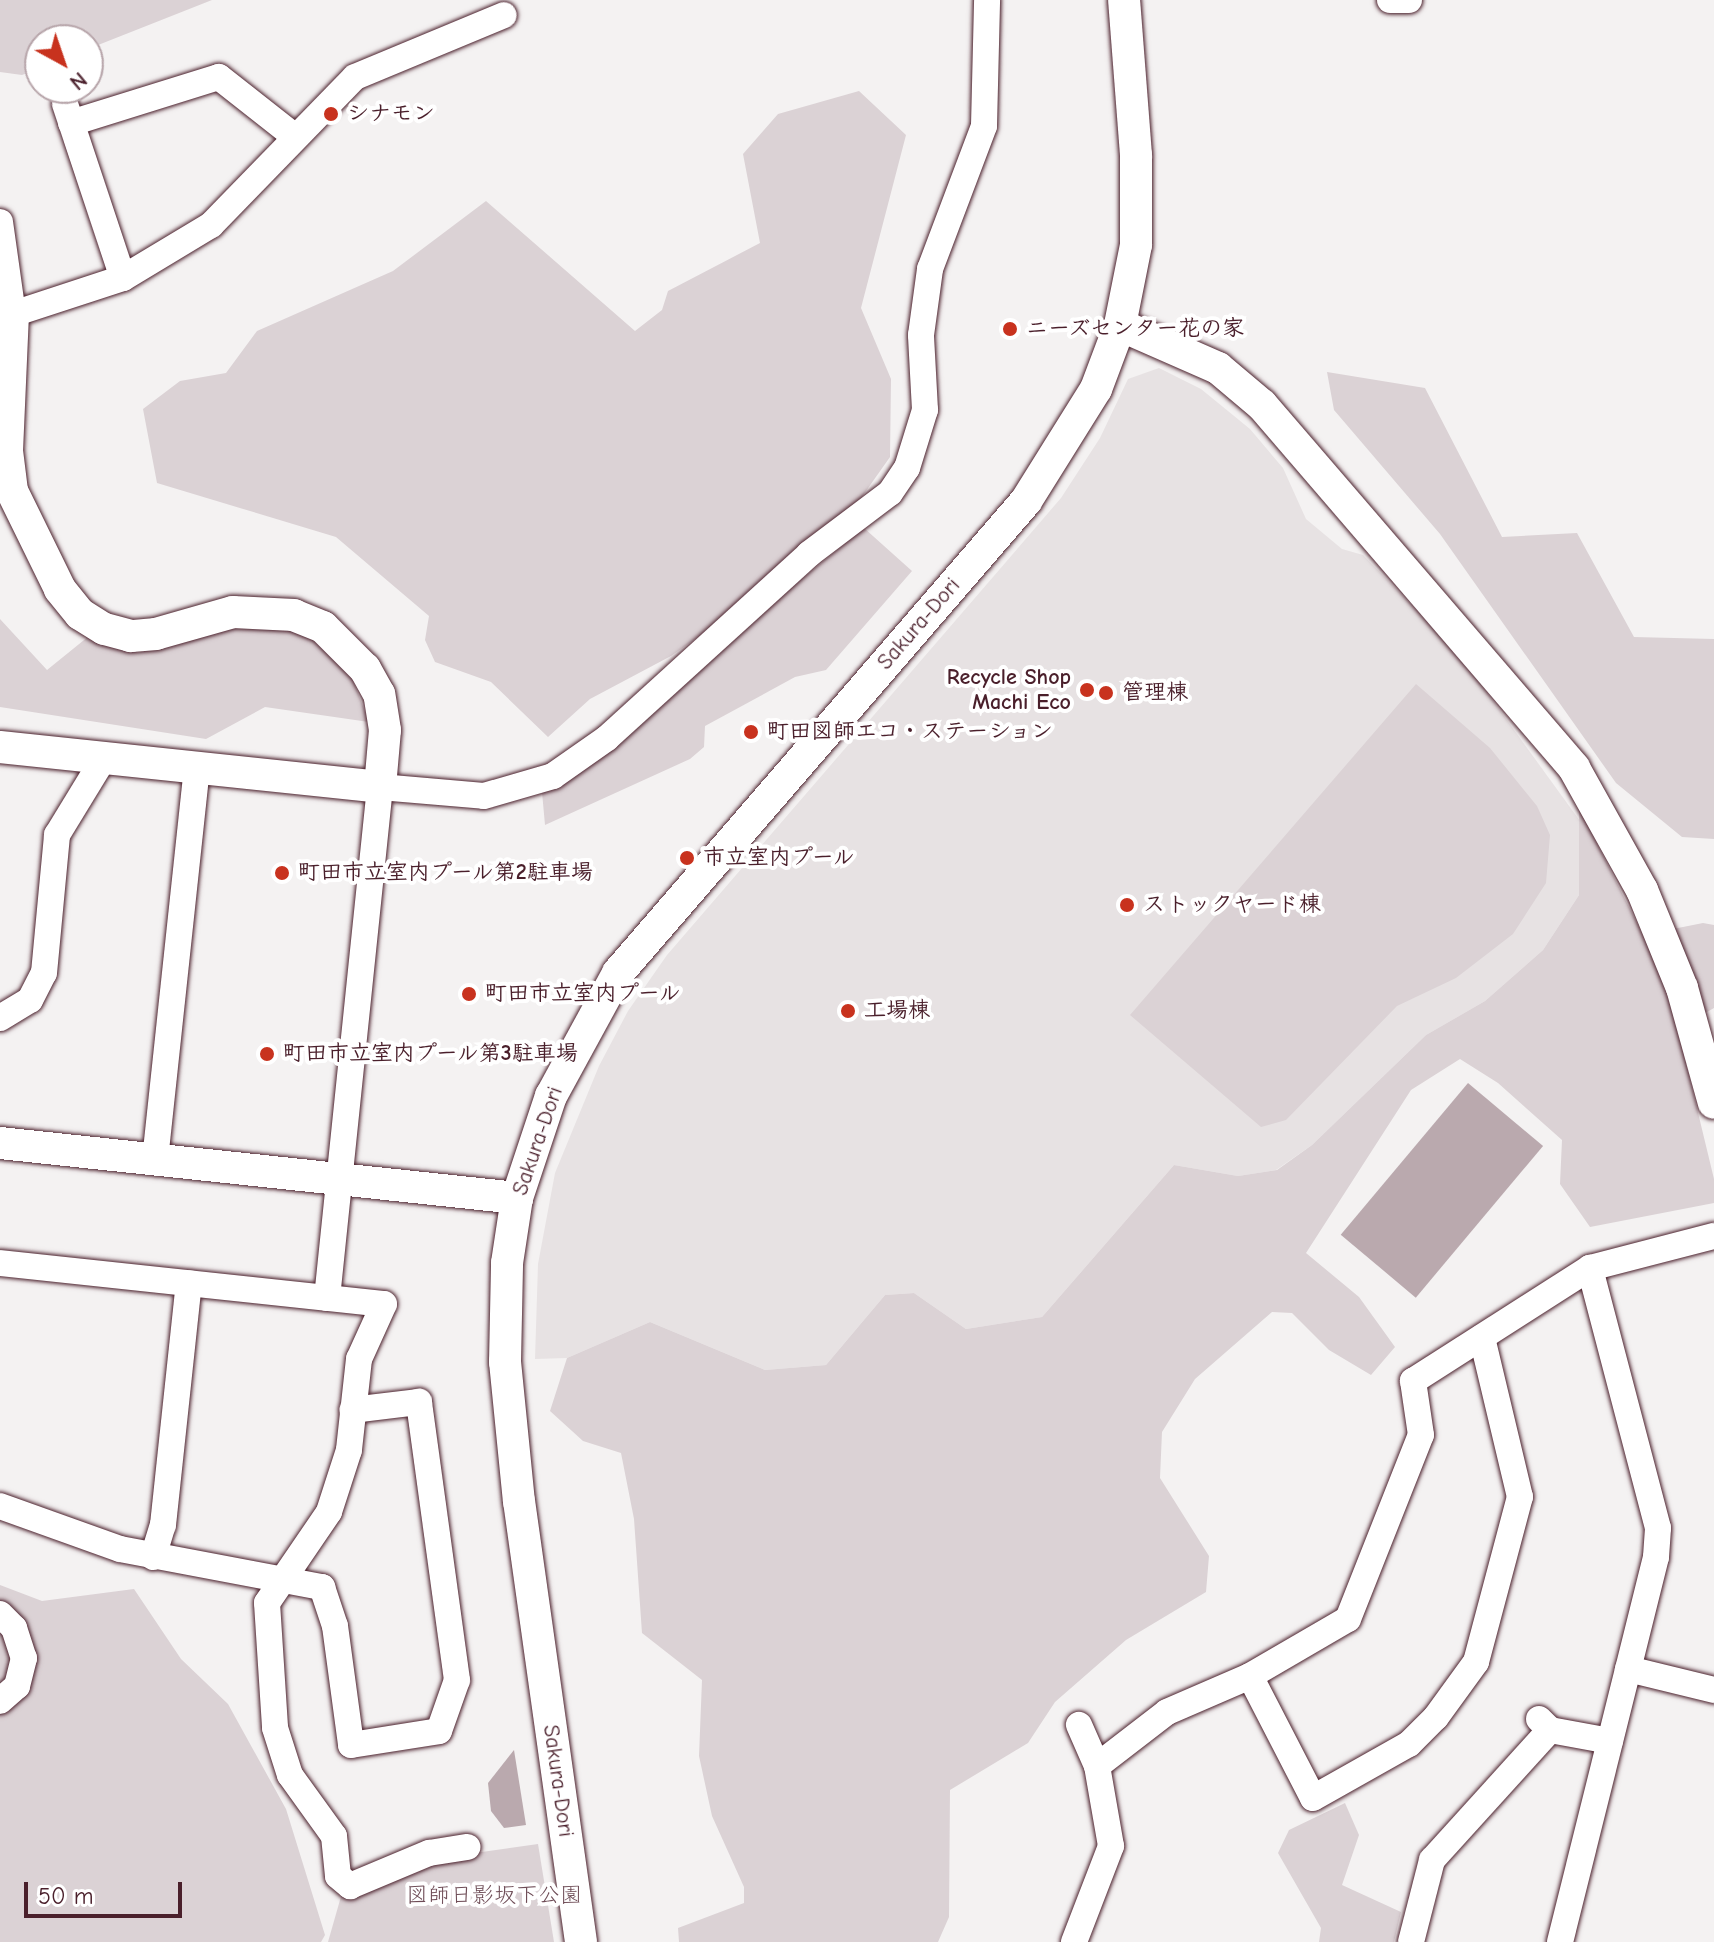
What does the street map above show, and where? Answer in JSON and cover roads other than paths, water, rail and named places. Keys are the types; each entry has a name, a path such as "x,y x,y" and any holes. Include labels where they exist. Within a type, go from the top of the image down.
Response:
{"street":[{"path":"0,747 484,796 553,776 607,738 809,554 890,493 907,468 925,410 921,335 930,269 984,126 987,0"},
{"name":"Sakura-Dori","path":"581,1942 519,1502 505,1362 507,1263 517,1198 551,1096 618,973 1026,501 1082,415 1120,325 1136,245 1137,203 1124,0"},
{"path":"1390,0 1409,0"},
{"path":"6,313 123,278 211,225 294,136 355,77 504,15"},
{"path":"123,278 68,114 219,77 294,136"},
{"path":"0,222 6,313 7,451 12,491 60,589 80,614 104,629 131,636 156,634 233,612 263,610 294,615 323,627 347,646 379,694 385,730 327,1298"},
{"path":"1120,325 1196,355 1250,393 1531,713 1574,768 1642,890 1707,1048 1714,1103"},
{"path":"0,1018 30,1000 44,973 57,835 104,758"},
{"path":"155,1160 197,768"},
{"path":"0,1143 517,1198"},
{"path":"1097,1766 1167,1712 1250,1676 1348,1619 1421,1435 1413,1381 1590,1268 1714,1236"},
{"path":"0,1263 384,1304 359,1359 349,1450 329,1512 267,1603 275,1728 290,1775 334,1836 338,1876 350,1886 429,1853 468,1847"},
{"path":"1560,1942 1628,1669 1658,1528 1590,1268"},
{"path":"153,1557 163,1525 189,1283"},
{"path":"1250,1676 1313,1798 1409,1744 1481,1666 1520,1497 1482,1337"},
{"path":"0,1506 153,1557 322,1587 335,1626 351,1745 439,1731 457,1680 419,1402 352,1410"},
{"path":"0,1614 14,1628 24,1658 17,1686 0,1701"},
{"path":"1628,1669 1714,1690"},
{"path":"1411,1942 1432,1860 1544,1724 1610,1741"},
{"path":"1074,1942 1111,1846 1097,1766 1079,1725"}],"place":[{"name":"シナモン","path":"331,114"},
{"name":"ニーズセンター花の家","path":"1010,329"},
{"name":"Recycle Shop Machi Eco","path":"1087,690"},
{"name":"管理棟","path":"1106,693"},
{"name":"町田図師エコ・ステーション","path":"751,732"},
{"name":"市立室内プール","path":"687,858"},
{"name":"町田市立室内プール第2駐車場","path":"282,873"},
{"name":"ストックヤード棟","path":"1127,905"},
{"name":"町田市立室内プール","path":"469,994"},
{"name":"工場棟","path":"848,1011"},
{"name":"町田市立室内プール第3駐車場","path":"267,1054"}],"park label":[{"name":"図師日影坂下公園","path":"494,1896"}]}
